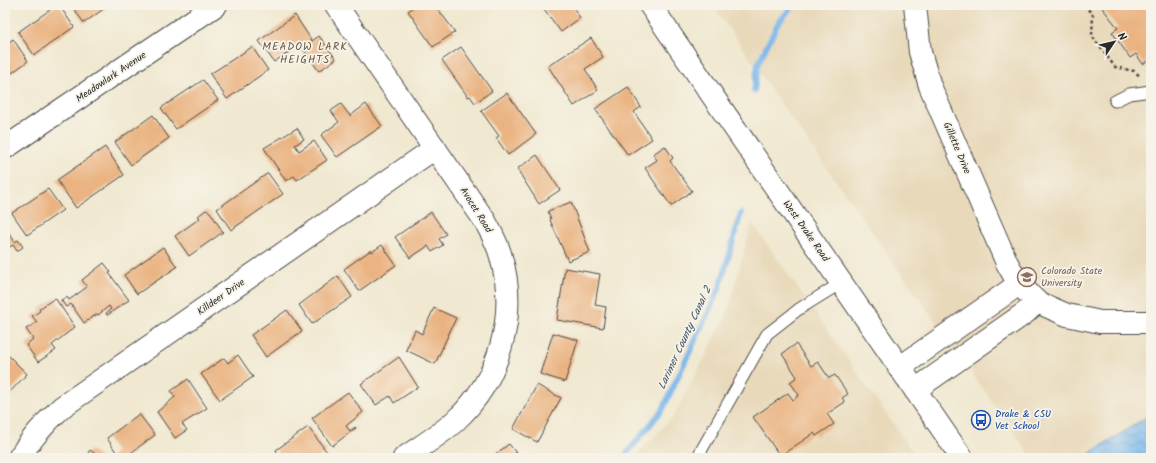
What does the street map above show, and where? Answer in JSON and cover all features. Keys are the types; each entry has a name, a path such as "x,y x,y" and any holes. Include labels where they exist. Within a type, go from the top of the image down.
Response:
{"street":[{"name":"Meadowlark Avenue","path":"5,148 216,5"},
{"name":"Avocet Road","path":"336,5 485,221 495,241 506,278 508,300 506,328 499,355 487,381 475,399 456,420 443,431 404,458"},
{"name":"West Drake Road","path":"650,5 962,458"},
{"name":"Gillette Drive","path":"916,5 920,52 930,86 1007,263 1019,284 1037,302"},
{"name":"Killdeer Drive","path":"19,458 44,424 62,407 435,148"},
{"path":"899,368 1019,284"},
{"path":"914,390 1025,313 1037,302 1066,315 1100,322 1151,322"}],"lane":[{"path":"1115,101 1129,94 1149,91"},
{"path":"697,458 767,334 799,309 841,283"}],"path":[{"path":"1084,5 1093,15 1092,36 1115,67 1134,71 1143,80 1149,91"}],"shaded area":[{"name":"Colorado State University","path":"713,5 1151,5 1151,458 1032,458"},
{"path":"752,223 917,458 634,458 674,416 726,317"}],"water":[{"path":"1151,414 1151,458 1089,458 1090,453"}],"building":[{"path":"59,5 74,27 34,55 18,32"},
{"path":"71,5 109,5 84,23"},
{"path":"415,5 435,5 455,32 433,47 408,11"},
{"path":"541,5 572,5 580,18 561,32"},
{"path":"1100,5 1151,5 1151,67 1147,61 1143,64 1136,54 1130,58 1112,32 1118,28"},
{"path":"295,15 312,41 319,36 336,59 319,71 300,45 274,62 259,41"},
{"path":"591,38 603,57 585,69 598,90 574,106 548,66"},
{"path":"13,39 28,61 5,78 5,45"},
{"path":"252,47 268,70 227,99 210,74"},
{"path":"461,47 492,91 475,103 470,96 468,97 442,60"},
{"path":"203,80 218,100 176,129 161,108"},
{"path":"628,87 641,107 634,112 652,139 628,155 595,109"},
{"path":"507,93 536,134 508,155 496,138 499,136 481,111"},
{"path":"341,104 350,116 366,104 382,126 337,157 321,135 339,122 331,111"},
{"path":"153,115 169,138 131,165 115,142"},
{"path":"297,128 304,139 295,145 299,151 314,141 327,160 297,180 294,176 286,181 264,148"},
{"path":"665,146 673,158 670,161 692,191 671,206 645,168 657,160 653,154"},
{"path":"105,147 124,175 76,208 57,180"},
{"path":"537,155 560,190 539,204 517,169"},
{"path":"268,173 283,194 231,230 217,209"},
{"path":"48,189 63,210 27,235 12,213"},
{"path":"571,202 590,252 568,261 550,220 548,211"},
{"path":"206,210 210,212 223,232 189,256 175,236 200,218 198,216"},
{"path":"431,212 446,234 439,239 443,245 432,252 428,246 410,258 395,237"},
{"path":"5,227 15,242 18,240 23,247 17,251 13,245 5,250"},
{"path":"382,245 396,265 359,291 344,269 371,250 372,252"},
{"path":"163,247 177,267 137,294 124,275"},
{"path":"104,263 111,272 109,273 129,300 107,315 106,313 111,309 109,306 98,315 97,314 84,323 71,304 66,307 61,300 67,297 69,300 87,287 82,280"},
{"path":"565,268 600,274 595,305 606,307 603,328 557,320"},
{"path":"338,276 352,297 312,324 299,305"},
{"path":"55,298 75,327 52,345 56,350 38,362 26,345 33,339 26,329 37,322 32,316"},
{"path":"434,308 456,318 435,364 406,350 415,330 422,334"},
{"path":"287,310 302,331 266,357 251,335"},
{"path":"553,333 578,340 565,382 540,374"},
{"path":"796,344 811,366 818,362 829,378 835,375 848,394 842,398 845,402 827,414 834,424 816,436 814,433 780,456 753,417 788,393 793,400 799,395 790,382 797,377 782,354"},
{"path":"8,355 27,374 5,397 5,358"},
{"path":"238,355 253,377 220,400 201,374 224,358 228,363"},
{"path":"399,357 418,387 394,403 390,396 376,405 361,384"},
{"path":"188,379 207,408 182,424 187,430 175,438 157,412 175,397 171,391"},
{"path":"537,385 561,398 537,442 513,429"},
{"path":"348,392 363,412 346,426 350,431 355,427 356,428 332,446 312,418"},
{"path":"139,414 155,435 124,458 110,458 116,452 107,438"},
{"path":"308,427 327,452 318,458 280,458 276,450"},
{"path":"509,444 520,458 490,458"},
{"path":"90,450 101,458 85,458"}],"waterway":[{"name":"Larimer County Canal 2","path":"754,91 758,64 777,25 793,5"},
{"name":"Larimer County Canal 2","path":"623,458 663,409 720,287 741,213"}],"place":[{"name":"Colorado State University","path":"1027,277"},
{"name":"Drake & CSU Vet School","path":"981,420"}],"district":[{"name":"MEADOW LARK HEIGHTS","path":"305,53"}]}
